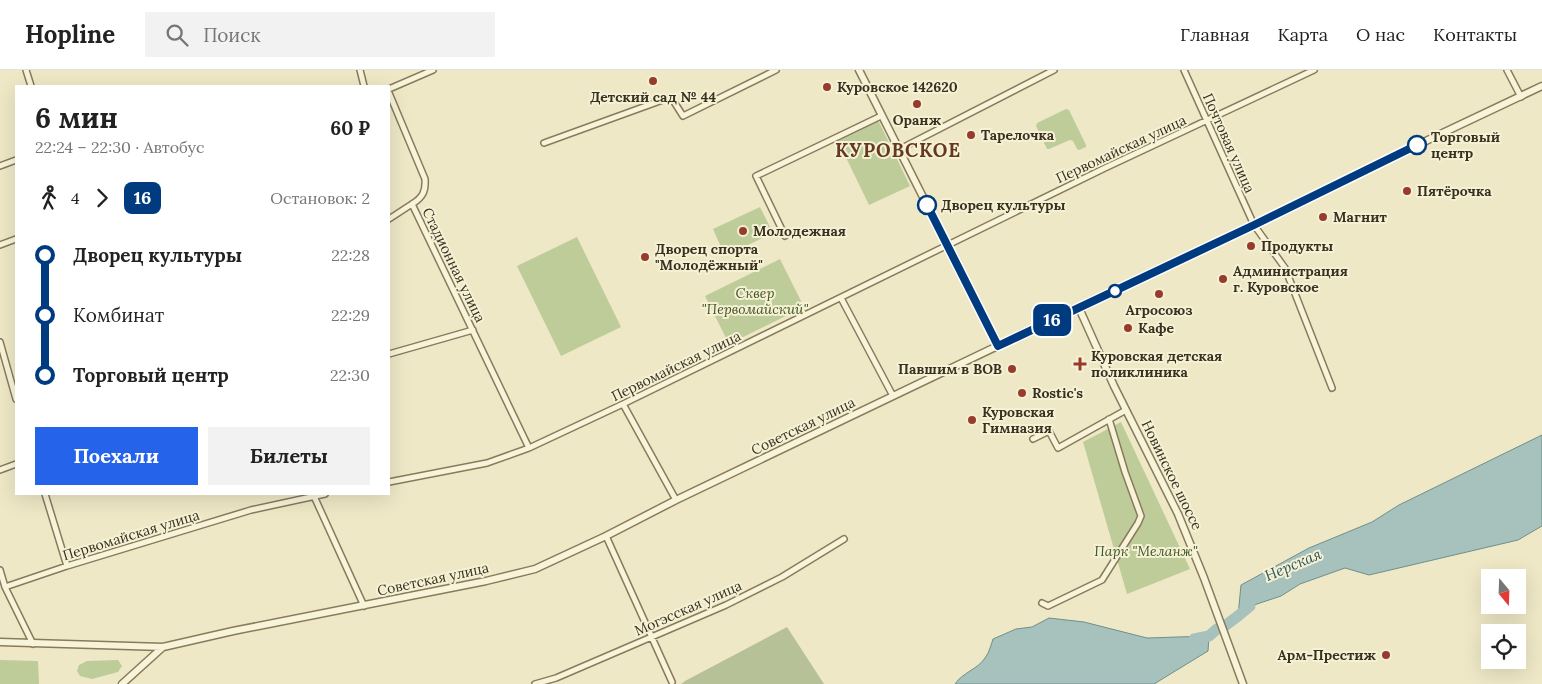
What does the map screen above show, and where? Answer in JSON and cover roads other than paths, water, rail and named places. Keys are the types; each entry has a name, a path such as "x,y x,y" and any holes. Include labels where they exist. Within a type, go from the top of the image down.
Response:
{"street":[{"path":"26,70 31,85"},
{"path":"360,70 364,85"},
{"path":"390,89 434,70"},
{"path":"544,143 671,97 683,116 776,70"},
{"path":"859,70 998,346"},
{"path":"898,150 1054,70"},
{"name":"Почтовая улица","path":"1184,70 1254,225 1285,268 1332,388"},
{"name":"Первомайская улица","path":"390,482 487,463 529,448 948,246 1105,168 1314,70"},
{"path":"1507,70 1521,97"},
{"name":"Советская улица","path":"0,642 163,647 486,582 535,569 1542,86"},
{"name":"Стадионная улица","path":"390,95 425,179 426,186 422,198 412,204 529,448"},
{"path":"785,236 756,176 881,116"},
{"path":"0,166 15,160"},
{"path":"390,218 412,204"},
{"path":"0,245 15,239"},
{"path":"841,298 893,396"},
{"name":"Новинское шоссе","path":"1079,308 1126,410 1178,514 1243,684"},
{"path":"390,354 473,330"},
{"path":"0,342 15,395"},
{"path":"622,404 676,500"},
{"path":"1033,439 1049,431 1058,448 1126,410"},
{"path":"1042,604 1048,606 1102,580 1138,524 1141,516 1109,419"},
{"path":"0,470 15,464"},
{"path":"45,495 67,566"},
{"path":"313,495 364,606"},
{"name":"Первомайская улица","path":"5,587 67,566 251,510 313,495"},
{"path":"606,536 672,682"},
{"name":"Могэсская улица","path":"535,684 556,678 726,605 782,577 844,539"},
{"path":"0,570 5,587 33,644"},
{"path":"122,684 163,647"}],"water":[{"path":"1542,435 1542,526 1518,540 1369,575 1345,568 1300,584 1281,596 1251,606 1238,616 1241,585 1309,548 1372,522 1399,505"},
{"path":"1049,618 1084,622 1147,638 1209,636 1208,651 1154,684 955,684 982,662 988,654 993,639 1016,629 1032,627"}],"waterway":[{"name":"Нерская","path":"1194,639 1209,636 1250,606"}],"place":[{"name":"Детский сад № 44","path":"653,81"},
{"name":"Куровское 142620","path":"827,87"},
{"name":"Оранж","path":"917,104"},
{"name":"Тарелочка","path":"971,135"},
{"name":"Торговый центр","path":"1417,145"},
{"name":"Пятёрочка","path":"1407,191"},
{"name":"Дворец культуры","path":"927,205"},
{"name":"Магнит","path":"1323,217"},
{"name":"Молодежная","path":"743,231"},
{"name":"Продукты","path":"1251,246"},
{"name":"Дворец спорта \"Молодёжный\"","path":"645,257"},
{"name":"Администрация г. Куровское","path":"1223,279"},
{"name":"Агросоюз","path":"1159,294"},
{"name":"Кафе","path":"1128,328"},
{"name":"Куровская детская поликлиника","path":"1080,364"},
{"name":"Павшим в ВОВ","path":"1012,369"},
{"name":"Rostic's","path":"1022,393"},
{"name":"Куровская Гимназия","path":"972,420"},
{"name":"Арм-Престиж","path":"1386,655"}],"district":[{"name":"КУРОВСКОЕ","path":"898,150"}],"park label":[{"name":"Сквер \"Первомайский\"","path":"755,302"},
{"name":"Парк \"Меланж\"","path":"1146,551"}]}
